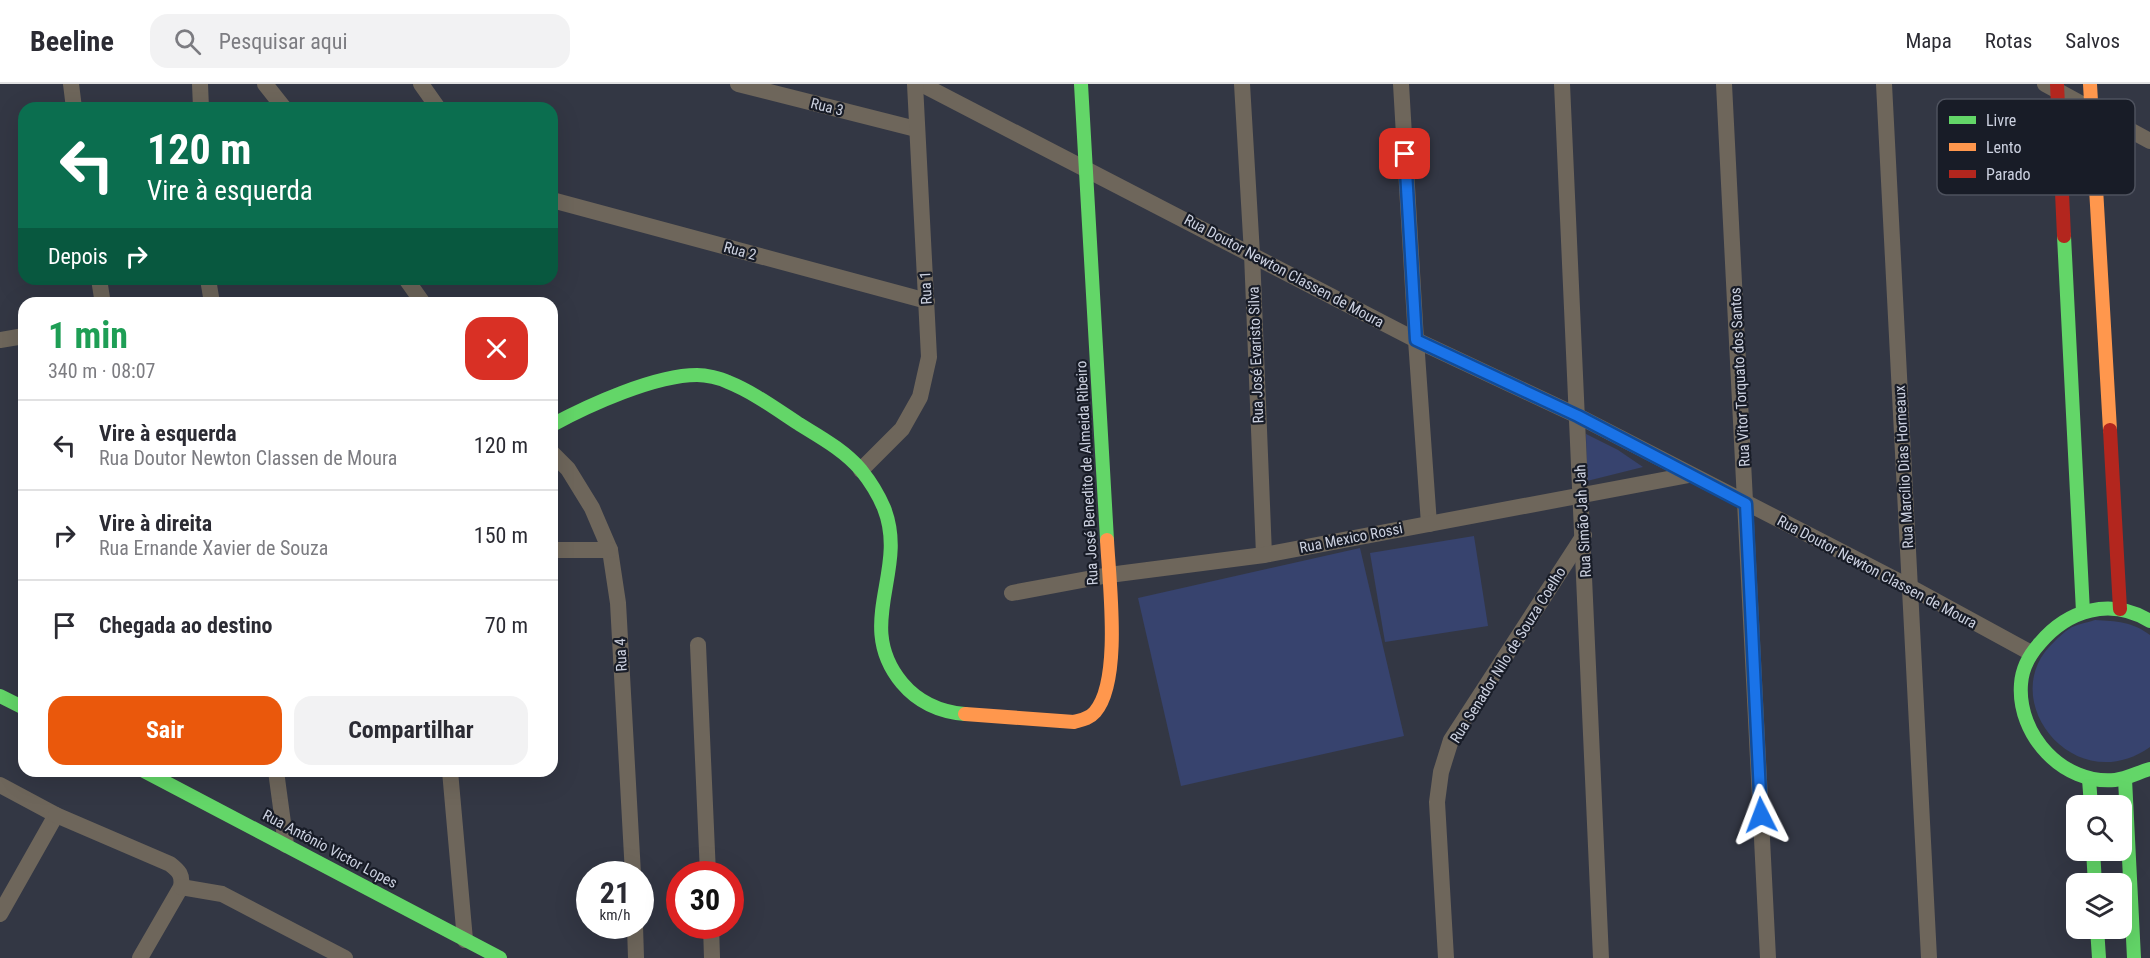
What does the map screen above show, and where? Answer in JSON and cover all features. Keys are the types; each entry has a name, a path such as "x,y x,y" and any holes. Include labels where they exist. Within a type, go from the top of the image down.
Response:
{"main road":[{"name":"Rua José Benedito de Almeida Ribeiro","path":"558,422 585,408 661,380 698,375 727,381 762,400 839,450 861,470 884,508 891,535 890,571 881,608 880,632 884,651 893,672 908,690 928,705 952,713 1074,722 1084,720 1094,713 1102,702 1111,654 1112,633 1081,84"},
{"path":"2090,84 2091,99"},
{"path":"2059,195 2083,612"},
{"path":"2097,195 2120,609"},
{"path":"2150,621 2120,609 2083,612 2062,621 2044,635 2031,653 2022,678 2021,705 2029,730 2043,753 2064,769 2089,779 2107,781 2125,779 2150,769"},
{"path":"0,696 18,705"},
{"name":"Rua Antônio Victor Lopes","path":"156,777 500,958"},
{"path":"2089,779 2090,795"},
{"path":"2125,779 2134,958"},
{"path":"2097,939 2098,958"}],"street":[{"path":"71,84 73,102"},
{"path":"200,84 201,102"},
{"path":"266,84 280,102"},
{"path":"422,84 434,102"},
{"name":"Rua 3","path":"738,84 916,129"},
{"name":"Rua 1","path":"861,470 902,429 920,397 929,357 915,84"},
{"name":"Rua Doutor Newton Classen de Moura","path":"921,84 1416,340 1578,416 1910,587 2031,653"},
{"name":"Rua José Evaristo Silva","path":"1242,84 1252,254 1264,555"},
{"path":"1401,84 1429,524"},
{"name":"Rua Simão Jah Jah","path":"1562,84 1584,535 1601,958"},
{"name":"Rua Vitor Torquato dos Santos","path":"1724,84 1768,958"},
{"name":"Rua Marcílio Dias Horneaux","path":"1884,84 1929,958"},
{"path":"2053,86 2074,99"},
{"path":"2135,133 2150,141"},
{"name":"Rua 2","path":"558,202 927,301"},
{"path":"0,340 18,337"},
{"name":"Rua 4","path":"558,459 568,470 592,508 610,550 618,603 632,861"},
{"name":"Rua Mexico Rossi","path":"1012,593 1109,575 1264,555 1689,475"},
{"name":"Rua Senador Nilo de Souza Coelho","path":"1446,958 1437,802 1441,772 1451,740 1584,535"},
{"path":"558,550 610,550"},
{"path":"698,645 707,861"},
{"path":"277,777 286,845"},
{"path":"451,777 465,940"},
{"path":"0,785 56,816 170,864 178,870 182,879 181,887 140,958"},
{"path":"0,914 56,816"},
{"path":"181,887 222,894 345,958"},
{"path":"635,939 636,958"},
{"path":"711,939 712,958"}],"shaded area":[{"path":"1586,434 1618,450 1643,467 1587,481"},
{"path":"1474,536 1488,626 1385,642 1370,553"},
{"path":"1360,548 1404,736 1181,786 1138,598"},
{"path":"2095,620 2131,625 2150,635 2150,747 2122,760 2094,761 2070,752 2050,735 2037,713 2033,689 2038,664 2063,633 2072,627"}],"traffic: fast":[{"path":"1081,84 1107,540"},
{"path":"2064,236 2083,612"},
{"path":"558,422 623,392 680,376 701,375 721,379 746,391 831,444 861,470 874,488 884,508 890,531 890,554 881,618 882,640 888,661 902,683 922,701 947,711 965,714"},
{"path":"2150,621 2120,610 2105,609 2077,615 2063,622 2036,647 2025,667 2021,684 2022,703 2035,738 2061,765 2078,774 2096,779 2115,780 2150,769"},
{"path":"0,696 18,705"},
{"path":"155,777 500,958"},
{"path":"2089,779 2090,795"},
{"path":"2125,779 2134,958"},
{"path":"2094,861 2094,873"},
{"path":"2098,939 2099,958"}],"traffic: slow":[{"path":"2090,84 2091,99"},
{"path":"2096,195 2110,430"},
{"path":"965,714 1074,722 1088,718 1095,712 1109,678 1111,655 1112,630 1107,540"}],"traffic: jam":[{"path":"2057,84 2058,99"},
{"path":"2062,195 2064,236"},
{"path":"2110,430 2120,609"}],"route":[{"path":"1405,154 1416,340 1578,416 1746,504 1761,815"}]}
